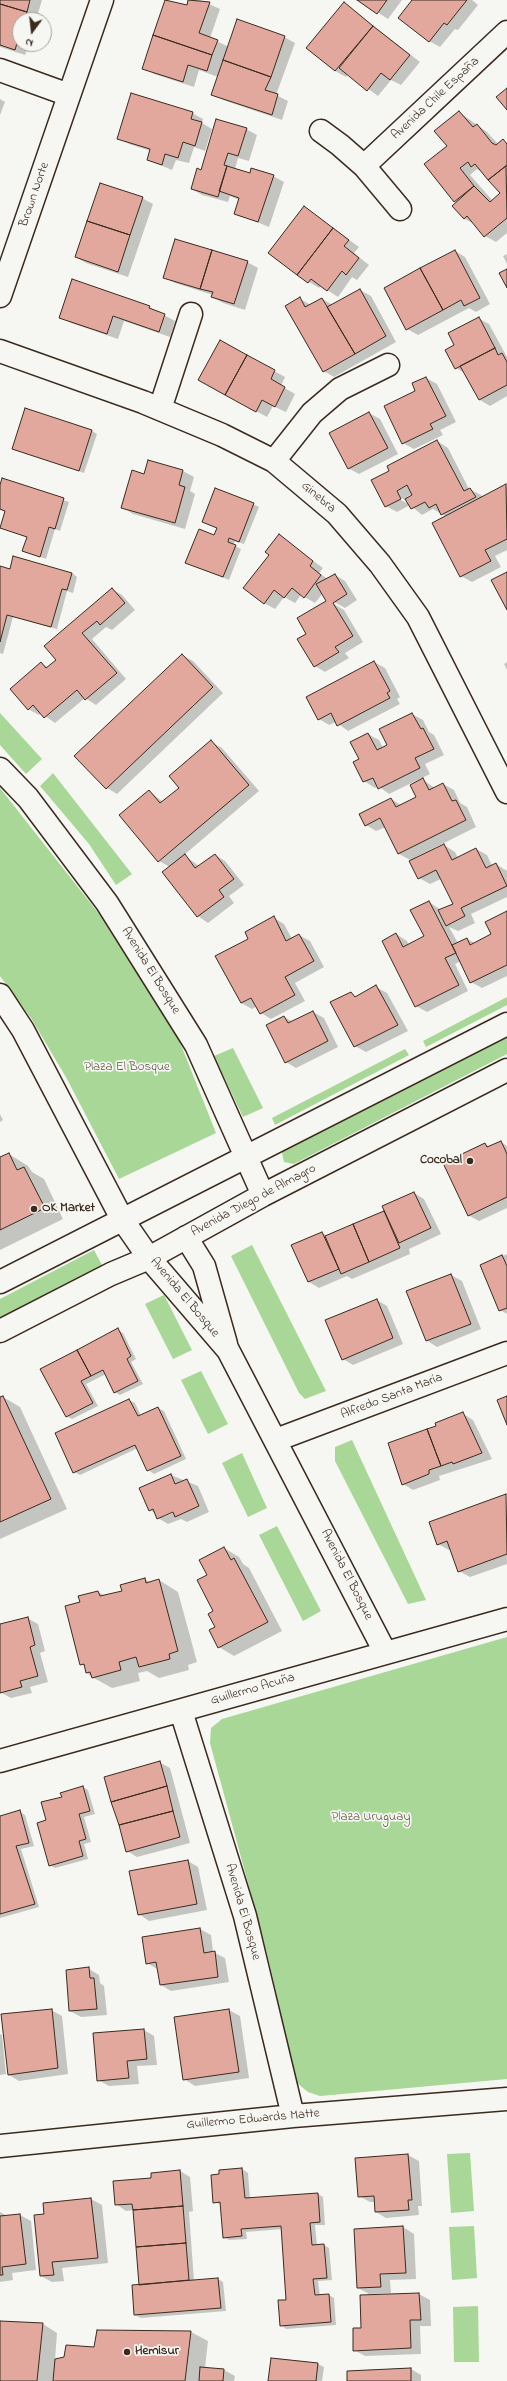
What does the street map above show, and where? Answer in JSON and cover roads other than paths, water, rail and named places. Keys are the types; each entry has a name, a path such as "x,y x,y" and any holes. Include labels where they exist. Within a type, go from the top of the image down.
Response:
{"street":[{"name":"Brown Norte","path":"0,296 102,0"},
{"name":"Avenida Chile España","path":"364,166 507,32"},
{"path":"0,70 69,94"},
{"path":"321,132 340,145 364,166 400,209"},
{"path":"160,409 191,314"},
{"name":"Ginebra","path":"0,351 160,409 222,435 274,462 337,514 380,564 418,617 507,792"},
{"path":"274,462 312,413 340,389 388,365"},
{"name":"Avenida El Bosque","path":"0,769 28,798 111,909 196,1045 263,1195"},
{"name":"Avenida El Bosque","path":"0,995 23,1030 122,1220 149,1258 228,1350"},
{"path":"0,1282 507,1024"},
{"name":"Avenida Diego de Almagro","path":"0,1331 111,1274 149,1258 263,1195 507,1070"},
{"name":"Avenida El Bosque","path":"186,1237 204,1266 228,1350 385,1652"},
{"name":"Alfredo Santa María","path":"276,1440 507,1353"},
{"name":"Guillermo Acuña","path":"0,1761 507,1619"},
{"name":"Avenida El Bosque","path":"181,1711 245,1916 293,2116"},
{"name":"Guillermo Edwards Matte","path":"0,2146 293,2116 507,2099"}],"place":[{"name":"Cocobal","path":"470,1161"},
{"name":"OK Market","path":"34,1209"},
{"name":"Hemisur","path":"127,2352"}],"park label":[{"name":"Plaza El Bosque","path":"127,1068"},
{"name":"Plaza Uruguay","path":"371,1818"}]}
